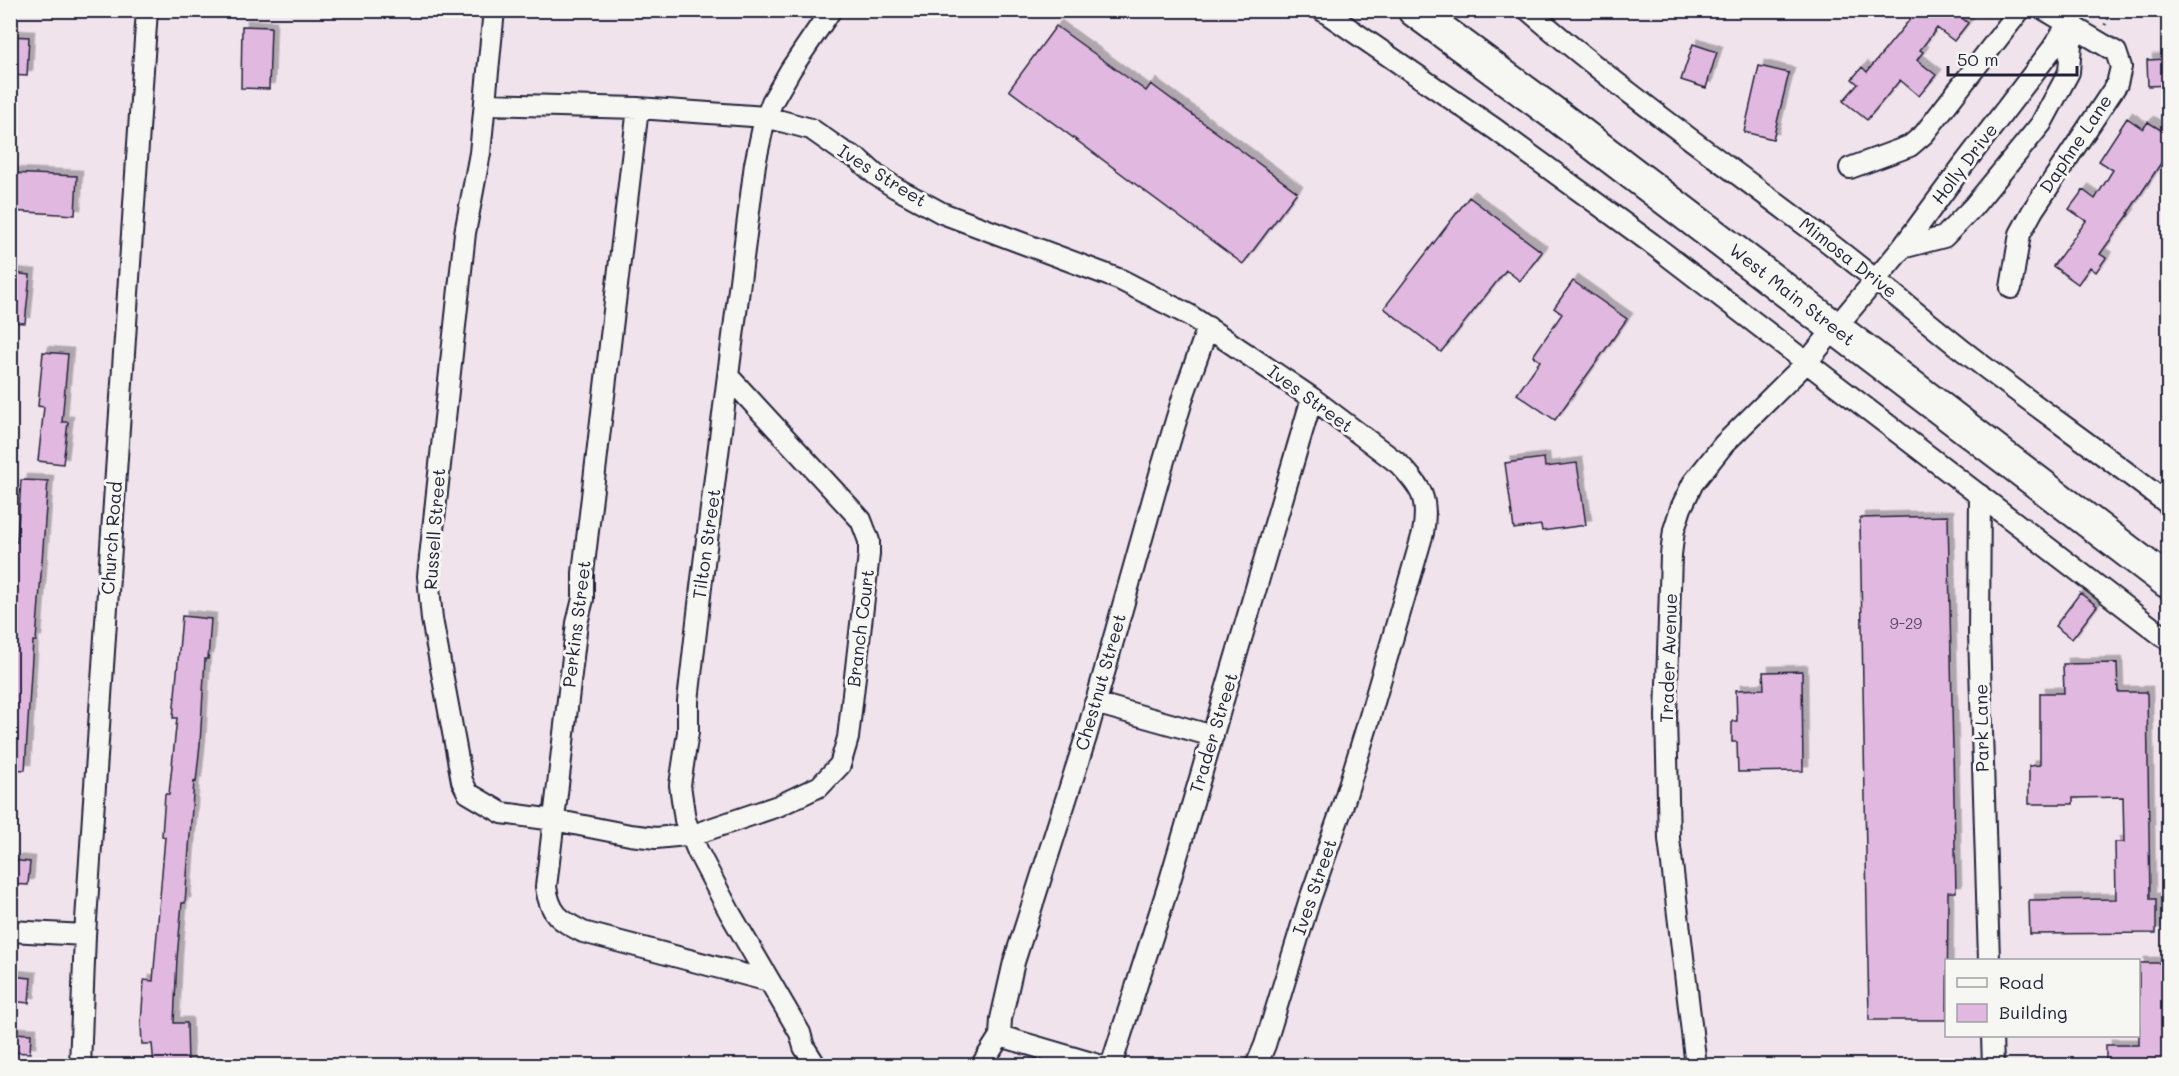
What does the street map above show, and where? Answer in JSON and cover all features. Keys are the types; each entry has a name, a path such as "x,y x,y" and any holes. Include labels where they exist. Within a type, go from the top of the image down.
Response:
{"main road":[{"name":"West Main Street","path":"1414,10 2169,558"},
{"name":"West Main Street","path":"1451,10 2169,582"}],"street":[{"name":"Church Road","path":"80,1065 85,935 147,10"},
{"name":"Russell Street","path":"495,10 480,153 465,233 428,576 432,619 462,781 468,793 502,813 554,820 630,835 656,838 686,835 692,837"},
{"name":"Tilton Street","path":"816,1065 804,1047 800,1033 730,913 692,837 685,820 680,785 688,732 688,701 701,587 756,164 766,117 772,102 790,69 831,10"},
{"path":"1322,10 1504,136 1651,243 2169,640"},
{"name":"Mimosa Drive","path":"1528,10 1624,88 1876,279 1961,348 2169,504"},
{"path":"1850,168 1910,146 1924,134 2020,10"},
{"name":"Daphne Lane","path":"2011,288 2020,234 2033,210 2117,84 2121,67 2116,52 2073,17 2044,10"},
{"path":"1902,248 1944,237 1974,207 2041,124 2069,72 2073,17"},
{"name":"Holly Drive","path":"1841,321 1902,248 2073,17"},
{"path":"484,104 638,108"},
{"name":"Ives Street","path":"638,108 766,117 811,129 858,159 896,188 942,213 1122,280 1208,327 1312,399 1399,464 1420,489 1425,502 1426,517 1368,723 1265,1045 1256,1065"},
{"name":"Perkins Street","path":"638,108 583,573 583,599 577,623 546,888 553,912 562,920 595,936 769,981"},
{"name":"Trader Avenue","path":"1696,1065 1669,839 1666,716 1671,555 1674,530 1693,483 1724,444 1806,363 1841,321"},
{"name":"Chestnut Street","path":"1000,1036 1001,1018 1014,962 1095,703 1184,394 1208,327"},
{"name":"Branch Court","path":"692,837 778,806 820,786 840,765 848,738 868,570 869,541 861,520 728,376"},
{"name":"Trader Street","path":"1111,1065 1168,888 1312,399"},
{"name":"Park Lane","path":"1980,495 1979,633 1989,959"},
{"path":"1095,703 1213,736"},
{"path":"10,932 85,935"},
{"path":"981,1065 1000,1036 1102,1065"},
{"path":"1992,1037 1993,1065"}],"path":[{"path":"2105,25 2111,10"}],"building":[{"path":"1901,10 1952,10 1968,23 1954,41 1937,28 1920,50 1923,52 1917,60 1936,75 1919,96 1900,80 1867,120 1843,101 1858,84 1852,79 1862,67 1867,72 1911,18"},
{"path":"242,26 271,27 269,89 241,88"},
{"path":"1056,26 1146,91 1151,84 1297,192 1243,264 1009,90"},
{"path":"10,36 29,37 27,76 10,75"},
{"path":"1693,44 1717,52 1706,88 1681,80"},
{"path":"2169,59 2169,85 2148,86 2147,60"},
{"path":"1759,66 1789,73 1773,139 1744,132"},
{"path":"2127,118 2143,129 2148,122 2169,135 2169,151 2129,214 2100,254 2106,258 2096,272 2090,267 2078,284 2053,266 2086,221 2069,209 2083,190 2095,199 2113,170 2099,161"},
{"path":"10,173 77,176 75,215 10,211"},
{"path":"1469,197 1542,252 1520,281 1506,270 1441,352 1384,308"},
{"path":"10,273 30,275 25,323 10,322"},
{"path":"1573,281 1627,319 1555,420 1517,394 1540,361 1533,356 1562,314 1554,308"},
{"path":"43,352 68,354 62,422 68,422 63,464 38,461 44,407 38,406"},
{"path":"1544,458 1545,467 1577,463 1586,525 1542,531 1541,525 1514,529 1505,463"},
{"path":"21,480 48,481 36,641 33,641 25,770 10,769 10,645 14,583 11,583 14,542 17,542"},
{"path":"1948,516 1956,892 1948,892 1945,1020 1869,1020 1860,518"},
{"path":"2080,593 2097,606 2072,639 2055,626"},
{"path":"182,616 211,619 208,659 205,659 200,744 196,782 194,781 185,903 182,903 177,958 174,1023 187,1023 188,1065 154,1065 152,1044 142,1044 141,1024 144,980 153,981 165,837 162,836 165,794 169,794 177,718 173,718"},
{"path":"2117,663 2118,692 2147,692 2150,899 2156,899 2156,933 2030,934 2029,900 2116,899 2115,842 2124,842 2123,797 2073,798 2073,804 2029,804 2029,766 2040,765 2040,693 2064,693 2063,664"},
{"path":"1802,671 1803,771 1738,772 1737,742 1732,742 1732,721 1737,721 1736,690 1764,689 1763,672"},
{"path":"10,860 30,862 28,885 10,884"},
{"path":"2140,963 2169,963 2169,1065 2106,1065 2106,1045 2139,1045"},
{"path":"10,976 31,978 29,1003 10,1001"},
{"path":"10,1033 31,1034 30,1053 10,1052"}]}
